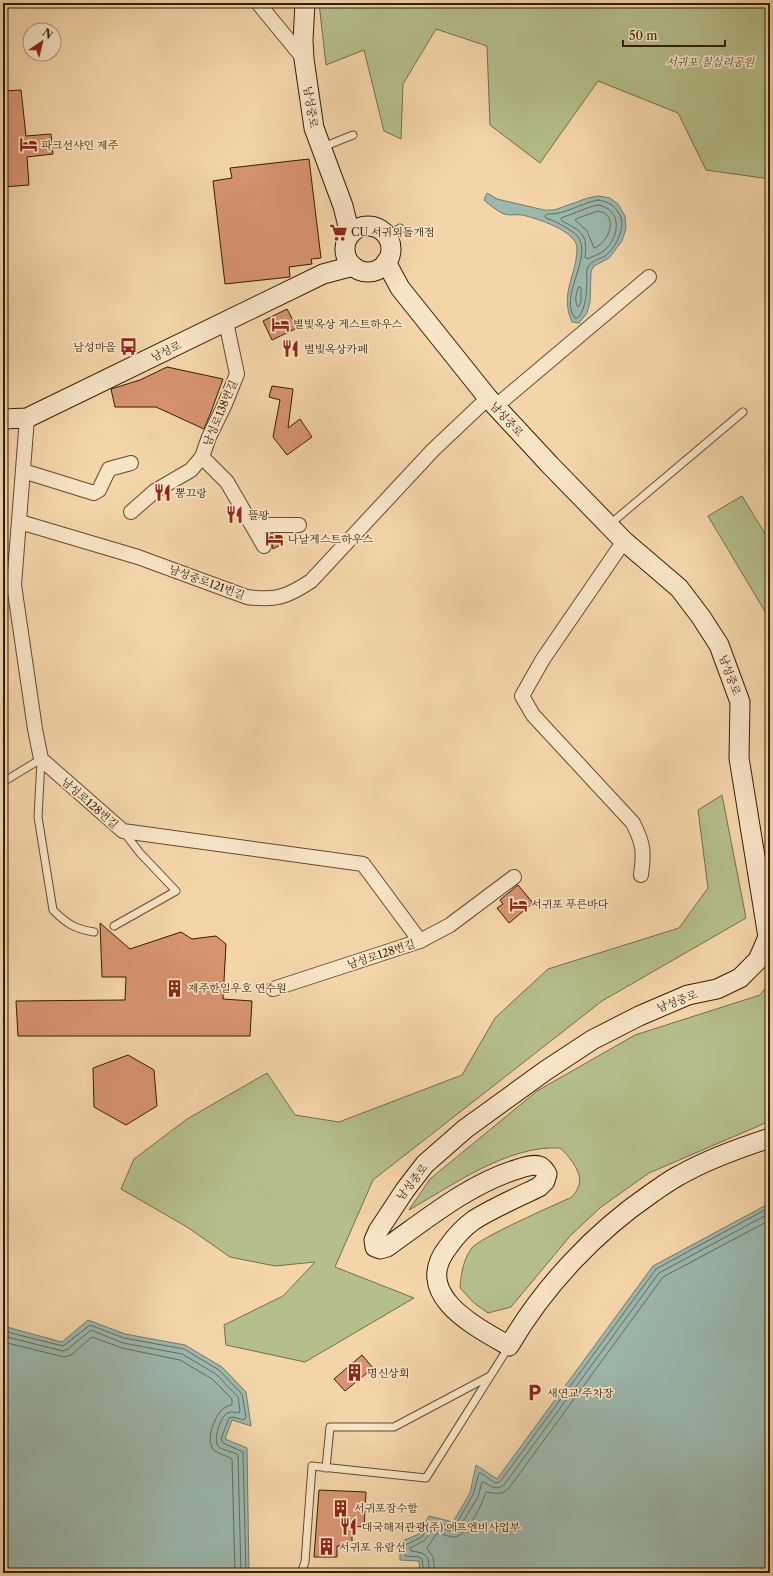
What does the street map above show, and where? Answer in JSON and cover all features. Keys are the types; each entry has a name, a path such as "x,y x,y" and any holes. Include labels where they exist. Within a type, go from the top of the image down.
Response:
{"street":[{"path":"258,3 304,58"},
{"name":"남성중로","path":"305,3 303,40 304,58 314,128 343,206 356,230"},
{"path":"368,226 394,233 390,256 381,266 365,271 349,260 345,246 356,230 368,226"},
{"name":"남성로","path":"3,419 27,418 226,322 349,260"},
{"name":"남성중로","path":"381,266 492,402 550,465 624,541 679,588 701,617 719,645 740,702 739,758 768,936 758,960 740,978 718,989 688,995 639,1016 592,1040 545,1071 471,1125 425,1164 388,1214 374,1240 375,1247 380,1249 387,1247 440,1209 479,1185 501,1174 524,1167 538,1165 543,1168 547,1174 544,1181 539,1186 473,1221 457,1235 444,1252 436,1271 436,1281 443,1297 448,1303 473,1325 509,1346"},
{"name":"남성중로121번길","path":"20,522 138,557 247,597 262,600 285,596 311,581 433,450 649,277"},
{"name":"남성로138번길","path":"131,512 155,491 191,470 202,457 209,437 225,404 237,374 226,322"},
{"path":"27,418 14,585 35,729 41,760"},
{"name":"남성로138번길","path":"202,457 227,482 264,546"},
{"path":"23,471 94,493 99,490 109,469 131,463"},
{"path":"252,524 299,525"},
{"path":"624,541 543,659 522,696 533,715 633,823 641,838 644,852 641,875"},
{"name":"남성로128번길","path":"41,760 123,831 363,864 420,940"},
{"name":"남성로128번길","path":"273,989 420,940 450,925 514,877"},
{"path":"509,1346 523,1322 556,1282 603,1232 631,1208 684,1172 708,1160 770,1138"}],"lane":[{"path":"321,148 353,135"},
{"path":"609,526 743,412"},
{"path":"3,782 41,760"},
{"path":"41,760 38,817 53,910 72,926 80,930 94,932"},
{"path":"114,926 176,891 140,854 123,831"},
{"path":"301,1573 305,1562 312,1466 426,1478 509,1346"},
{"path":"326,1468 330,1427 394,1427 490,1376"}],"green space":[{"name":"서귀포 칠십리공원","path":"319,3 770,3 770,179 706,170 678,113 598,81 540,163 490,125 487,46 436,29 403,84 401,139 384,131 364,50 326,65"},
{"path":"742,496 770,542 770,620 708,516"},
{"path":"722,795 746,918 602,1001 373,1180 335,1267 414,1298 305,1362 226,1345 224,1325 283,1296 315,1262 275,1266 230,1257 187,1227 121,1189 134,1159 187,1119 267,1073 295,1115 339,1122 462,1075 495,1018 548,969 679,928 708,888 698,810"},
{"path":"770,982 770,1121 649,1173 601,1207 571,1235 511,1307 488,1313 474,1303 460,1288 463,1268 471,1249 487,1237 572,1197 579,1186 579,1175 571,1160 560,1148 540,1149 521,1153 482,1168 409,1210 430,1179 537,1091 635,1035 760,995"}],"water":[{"path":"487,193 497,199 544,210 554,210 598,196 610,198 618,204 625,216 626,228 622,241 609,258 594,266 591,271 590,302 587,313 579,323 572,322 568,312 567,302 576,258 577,248 575,242 563,231 546,222 522,215 509,215 501,213 484,200"},
{"path":"770,1203 770,1573 420,1573 419,1561 400,1560 400,1542 419,1534 429,1516 453,1522 470,1493 476,1465 497,1479 653,1266"},
{"path":"88,1320 125,1334 185,1345 222,1367 246,1392 251,1426 232,1420 225,1439 247,1448 249,1573 3,1573 3,1326 62,1342"}],"building":[{"name":"파크선샤인 제주","path":"21,90 26,136 51,134 53,154 27,157 29,185 3,187 3,91"},
{"path":"309,159 321,258 311,259 312,264 289,267 290,277 225,284 213,181 232,178 230,168"},
{"name":"별빛옥상 게스트하우스","path":"287,309 297,328 272,340 263,321"},
{"path":"167,367 223,379 204,429 156,407 115,407 111,389 140,380"},
{"path":"272,386 293,389 288,428 300,419 312,437 287,455 273,437 280,400 269,397"},
{"name":"나날게스트하우스","path":"267,534 279,534 284,543 273,549 272,542"},
{"name":"서귀포 푸른바다","path":"518,885 533,903 509,923 497,908 503,904 500,900"},
{"name":"제주한일우호 연수원","path":"100,923 130,949 181,932 192,939 216,936 226,944 223,999 252,1001 250,1036 18,1036 16,1001 125,1000 126,977 102,977"},
{"path":"128,1055 154,1070 157,1106 126,1125 94,1107 93,1068"},
{"name":"명신상회","path":"362,1355 373,1368 345,1391 334,1379"},
{"name":"서귀포잠수함","path":"319,1490 366,1492 364,1527 352,1526 352,1546 337,1546 337,1557 314,1557"}],"place":[{"name":"파크선샤인 제주","path":"28,145"},
{"name":"CU 서귀외돌개점","path":"338,232"},
{"name":"별빛옥상 게스트하우스","path":"280,324"},
{"name":"남성마을","path":"129,347"},
{"name":"별빛옥상카페","path":"291,349"},
{"name":"뽕끄랑","path":"162,493"},
{"name":"뜰팡","path":"235,515"},
{"name":"나날게스트하우스","path":"275,539"},
{"name":"서귀포 푸른바다","path":"518,904"},
{"name":"제주한일우호 연수원","path":"175,988"},
{"name":"명신상회","path":"354,1373"},
{"name":"새연교 주차장","path":"534,1393"},
{"name":"서귀포잠수함","path":"341,1508"},
{"name":"대국해저관광(주) 에프엔비사업부","path":"349,1527"},
{"name":"서귀포 유람선","path":"326,1547"}]}
